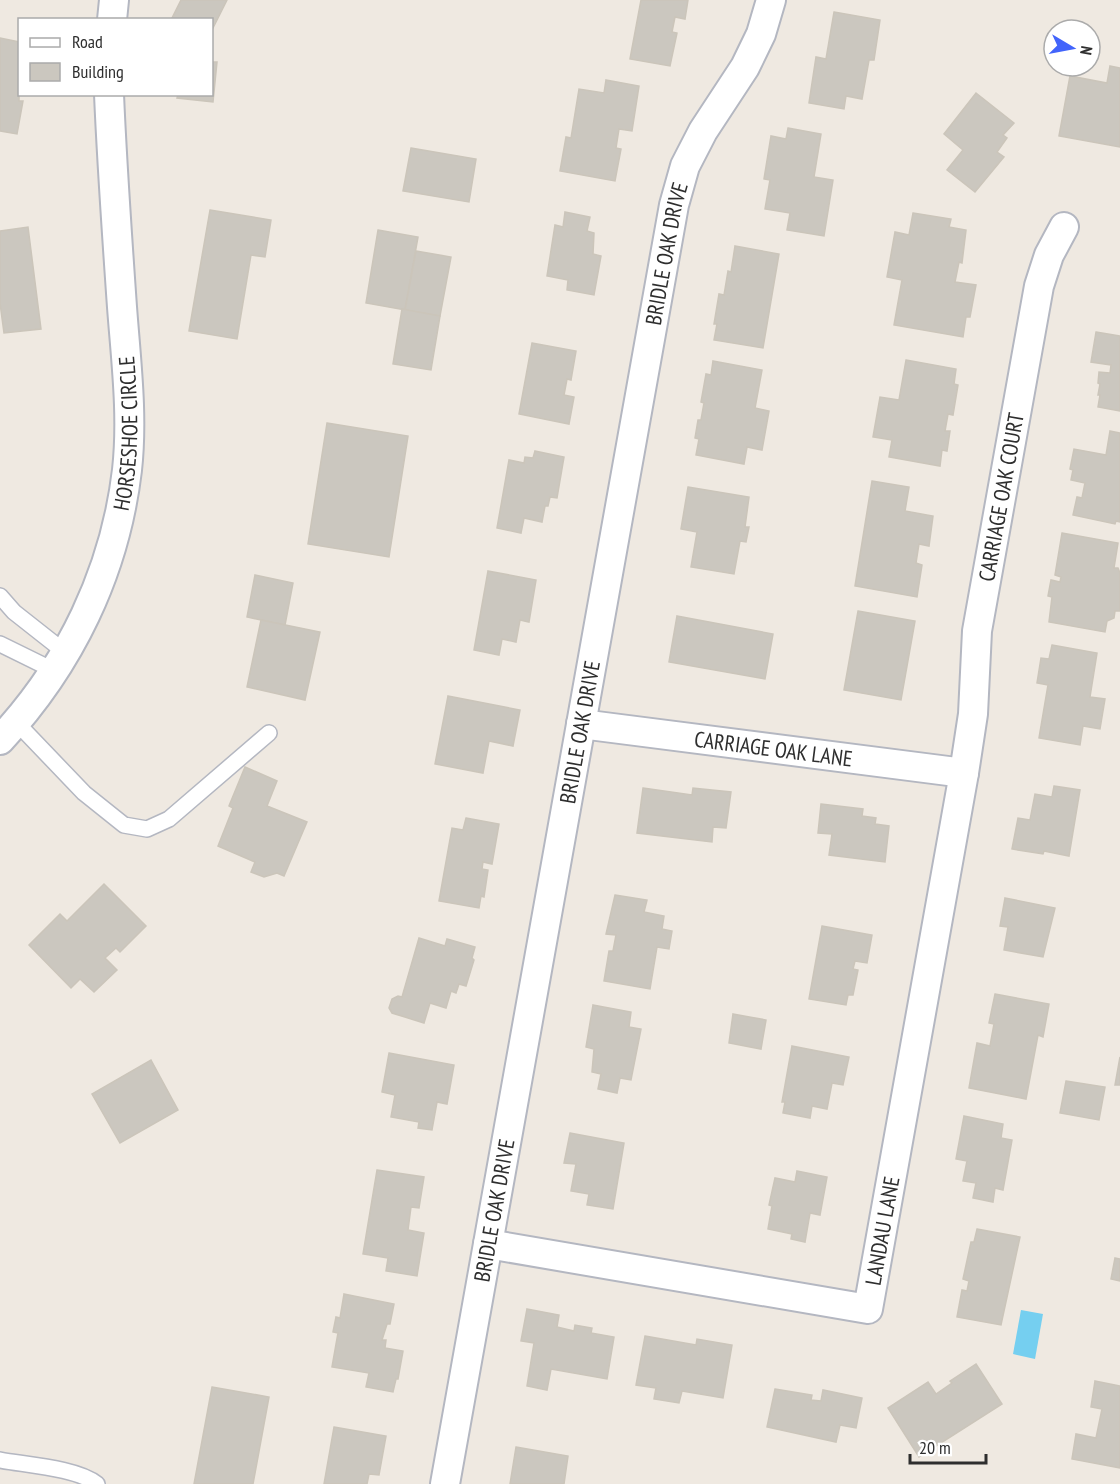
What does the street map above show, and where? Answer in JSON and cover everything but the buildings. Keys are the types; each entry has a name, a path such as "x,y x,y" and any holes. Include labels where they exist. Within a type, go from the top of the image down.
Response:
{"street":[{"path":"112,18 114,0"},
{"name":"BRIDLE OAK DRIVE","path":"445,1484 674,205 685,166 703,131 746,68 761,34 771,0"},
{"name":"HORSESHOE CIRCLE","path":"8,731 60,662 100,583 119,517 127,469 130,430 129,391 109,96"},
{"name":"CARRIAGE OAK COURT","path":"964,773 973,714 977,631 1040,286 1049,255 1064,227"},
{"name":"CARRIAGE OAK LANE","path":"581,724 964,773"},
{"name":"LANDAU LANE","path":"488,1244 868,1309 964,773"}],"lane":[{"path":"0,596 60,662"},
{"path":"0,644 60,662"},
{"path":"8,731 124,825 147,829 169,819 269,733"},
{"path":"0,1460 70,1472 97,1484"}],"water":[{"path":"1021,1310 1043,1314 1035,1359 1013,1354"}]}
